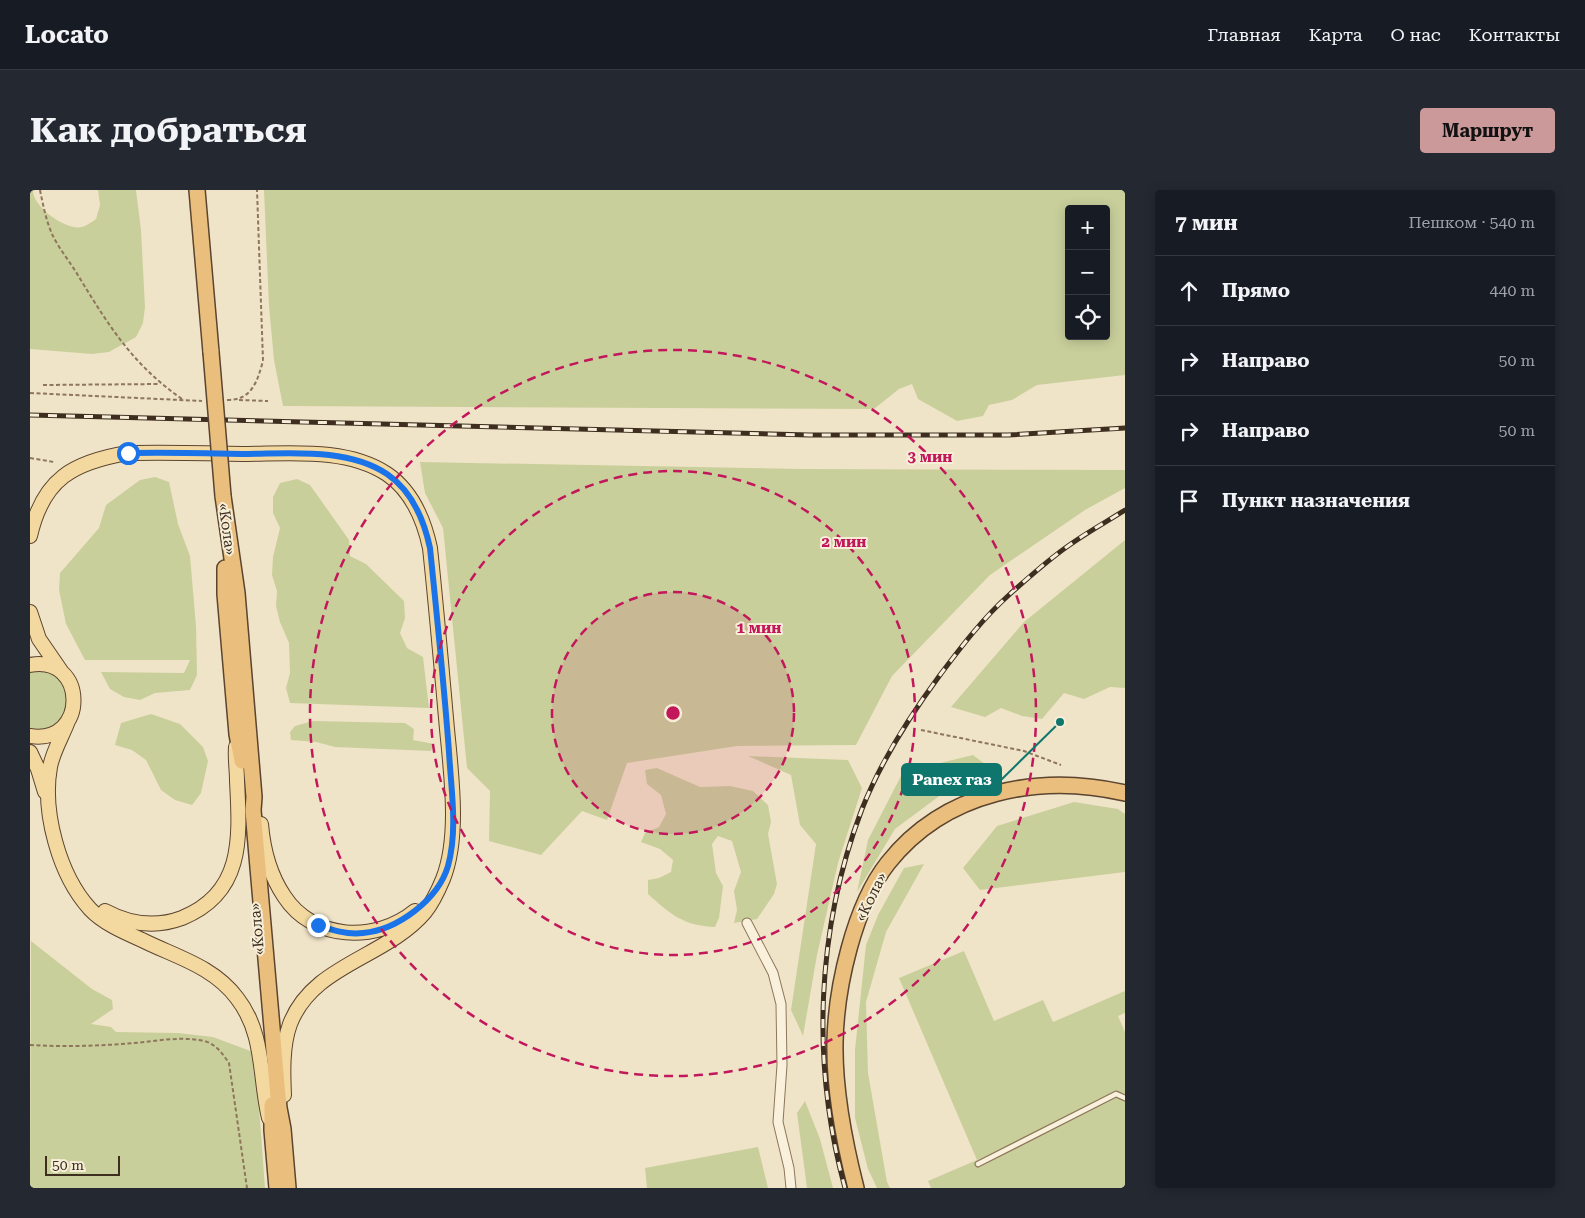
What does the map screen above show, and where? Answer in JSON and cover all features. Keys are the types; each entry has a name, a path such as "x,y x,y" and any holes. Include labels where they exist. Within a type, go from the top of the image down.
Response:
{"highway":[{"path":"197,190 223,496"},
{"name":"«Кола»","path":"223,496 225,594 237,734 241,749 272,1108 278,1130 288,1188"},
{"name":"«Кола»","path":"223,496 237,593 254,797 253,810 279,1108 277,1188"},
{"name":"«Кола»","path":"856,1188 843,1134 835,1043 836,1020 844,969 862,911 887,864 904,844 929,824 963,805 995,792 1028,787 1077,785 1099,787 1125,793"}],"main road":[{"path":"30,536 39,508 48,492 62,477 80,465 103,457 128,453 316,455 356,461 388,475 409,496 422,520 430,548 453,808 450,856 444,878 431,904 416,921 393,938 326,979 308,995 297,1010 290,1025 286,1041 284,1082 278,1130"},
{"path":"30,612 39,639 68,679 74,693 74,708 53,754 50,767 50,809"},
{"path":"30,665 43,664 63,674"},
{"path":"30,736 50,735 68,722"},
{"path":"80,896 116,917 130,922 146,924 164,924 180,919 196,912 209,902 227,880 233,868 237,848 240,825 236,750 237,734"},
{"path":"30,752 38,768 50,809 60,860 90,910 111,925 199,965 214,975 238,999 253,1026 258,1041 267,1109 278,1130"},
{"path":"254,797 259,810 266,852 277,885 284,897 294,908 305,918 318,925 347,933 362,934 394,925 407,918 419,907 444,878"}],"street":[{"path":"747,923 773,973 781,1004 782,1065 778,1122 789,1168 791,1188"}],"lane":[{"path":"978,1164 1116,1094 1125,1098"}],"path":[{"path":"40,190 43,210 52,235 123,345 160,384 183,400"},
{"path":"43,385 160,384"},
{"path":"236,400 268,401"},
{"path":"30,458 54,462"},
{"path":"922,730 1024,751 1061,765"},
{"path":"30,1045 53,1047 179,1038 205,1041 219,1048 229,1062 247,1188"}],"green space":[{"path":"30,190 33,190 38,203 51,216 67,225 75,227 84,226 96,219 100,205 98,190 136,190 141,230 145,307 143,323 136,337 109,352 92,354 30,349"},
{"path":"264,190 1125,190 1125,375 1037,385 1012,400 989,405 983,416 957,421 918,399 912,384 899,389 874,409 283,406 274,360 269,306"},
{"path":"420,462 802,469 1125,470 1125,488 1085,510 990,575 892,676 856,745 737,746 627,763 607,820 582,811 541,855 489,841 490,791 467,768 443,528 425,493"},
{"path":"155,477 169,482 178,524 190,556 196,626 197,675 190,690 155,693 140,700 124,697 110,689 101,672 184,673 190,660 85,660 66,624 59,590 60,573 99,528 106,505 140,480"},
{"path":"297,479 310,485 349,540 350,556 366,564 404,601 405,618 400,633 407,648 423,657 429,708 290,703 286,688 290,673 289,643 280,622 276,606 277,591 272,575 273,557 280,528 273,513 273,497 280,483"},
{"path":"1125,540 1125,688 1110,687 1084,699 1064,693 1042,719 1022,716 1001,708 985,717 951,707 1024,622"},
{"path":"30,670 55,675 59,678 64,689 68,707 57,722 44,729 30,730"},
{"path":"151,714 180,724 203,747 208,761 201,793 192,805 175,800 161,790 146,760 132,750 115,745 121,723"},
{"path":"313,721 405,723 414,729 413,740 434,744 431,751 335,747 316,742 291,740 290,732 295,726"},
{"path":"973,755 997,773 942,794 895,829 857,892 868,840 903,772"},
{"path":"748,756 848,760 862,788 838,863 817,955 803,1036 791,1010 816,844 800,825 791,775"},
{"path":"657,768 700,787 730,786 753,791 768,805 771,822 768,834 777,884 774,894 757,919 734,923 737,910 734,891 741,872 732,841 718,836 712,844 716,873 723,886 719,918 715,927 695,924 678,918 648,894 648,880 659,878 671,872 673,860 660,849 641,842 645,833 659,827 666,814 661,795 647,784 645,770"},
{"path":"1074,802 1118,809 1125,814 1125,872 980,890 963,868 997,826"},
{"path":"924,864 886,932 866,1002 868,1073 887,1182 890,1188 877,1188 868,1169 855,1118 855,1050 866,945 878,915 904,868"},
{"path":"31,941 92,989 112,1000 113,1009 91,1024 111,1027 116,1032 178,1033 213,1037 253,1052 257,1080 265,1188 30,1188"},
{"path":"964,951 994,1021 1043,1000 1053,1022 1125,991 1125,1013 1118,1016 1125,1032 1125,1188 931,1188 928,1181 977,1160 899,978"},
{"path":"805,1101 820,1139 833,1188 807,1188 797,1113"},
{"path":"758,1147 768,1188 647,1188 645,1168"}],"railway":[{"path":"30,415 809,435 1008,435 1125,428"},
{"path":"845,1188 834,1141 827,1093 823,1045 824,997 827,949 835,902 847,855 862,809 878,774 907,723 964,643 1000,603 1038,569 1082,537 1125,510"}],"place":[{"name":"Panex газ","path":"1060,722"}],"route":[{"path":"128,453 316,455 356,461 388,475 409,496 422,520 430,548 448,737 453,808 452,840 448,867 444,878 428,898 407,918 394,925 362,934 332,930 318,925"}]}
